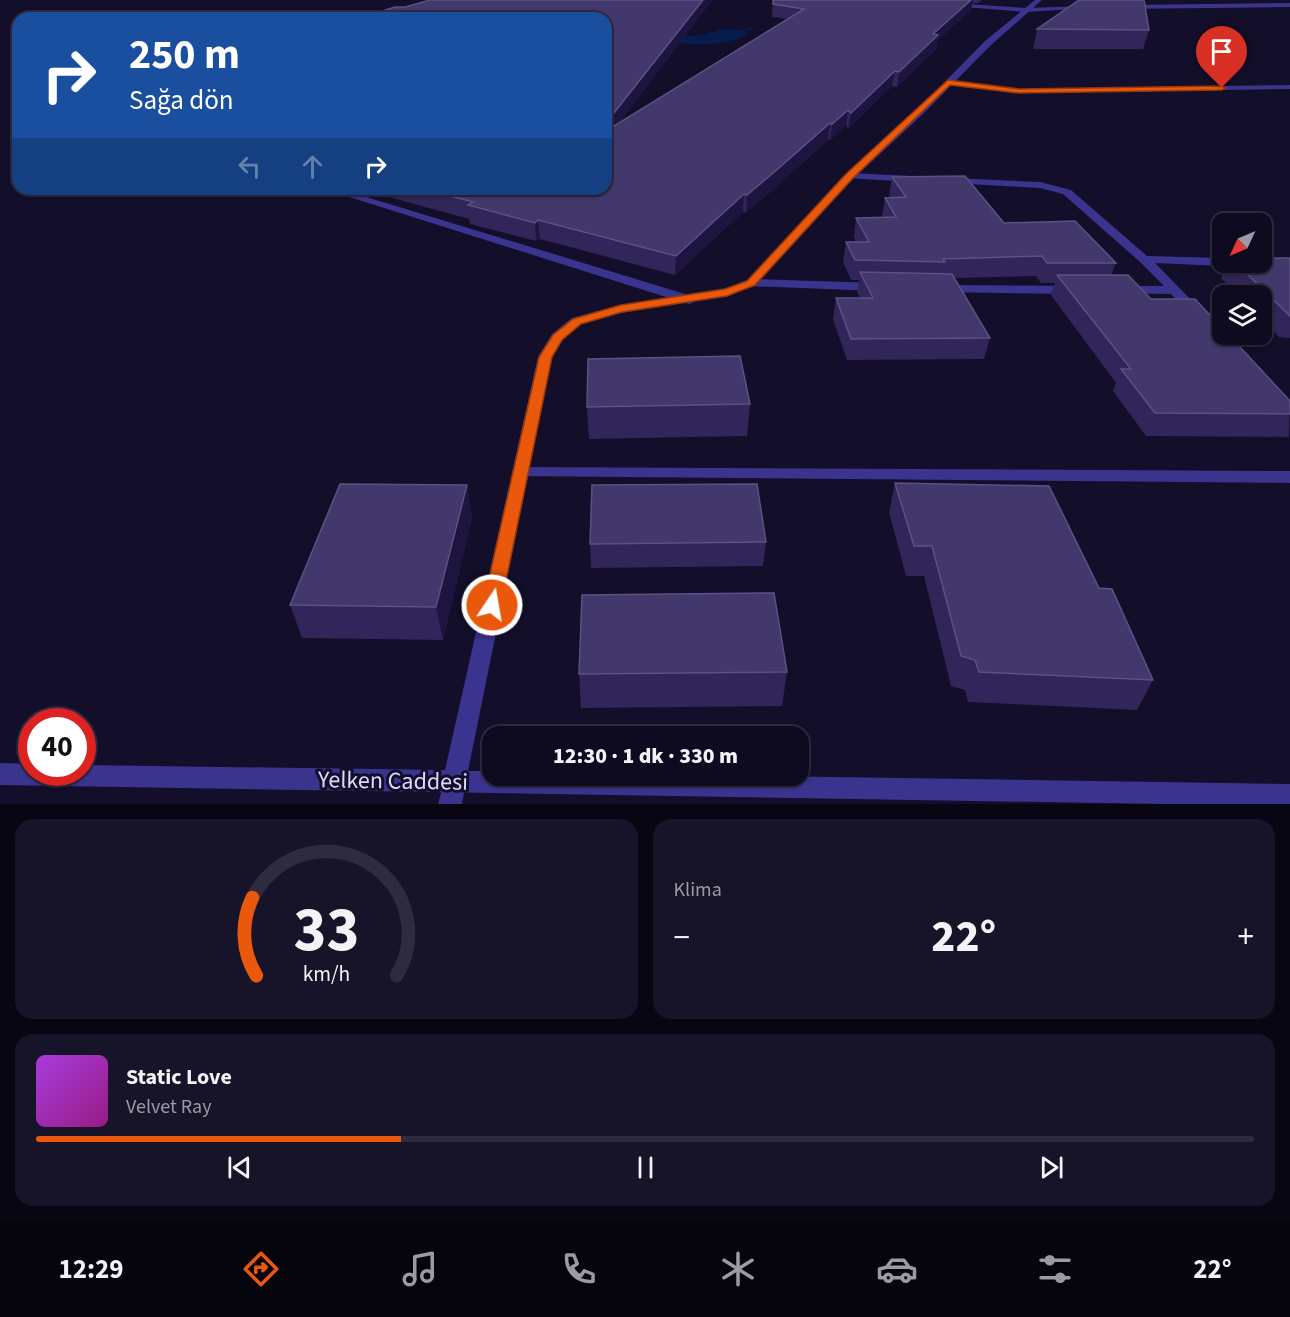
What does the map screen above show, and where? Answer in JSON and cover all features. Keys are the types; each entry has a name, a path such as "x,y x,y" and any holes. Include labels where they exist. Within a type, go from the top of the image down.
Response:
{"street":[{"path":"1235,0 1242,5"},
{"path":"948,5 1096,10"},
{"path":"1290,5 1118,10 1290,12"},
{"path":"751,283 850,176 948,83 1035,7"},
{"path":"948,83 1019,91 1290,87"},
{"path":"850,176 921,180"},
{"path":"945,181 1040,186 1067,192 1144,259 1208,325"},
{"path":"349,195 690,300"},
{"path":"1144,259 1212,262"},
{"path":"452,793 545,357 557,337 577,321 621,309 690,300 727,292 751,283 888,288"},
{"path":"923,289 1091,290"},
{"path":"1115,290 1175,290"},
{"path":"520,472 1290,477"},
{"name":"Yelken Caddesi","path":"0,774 452,793 1290,795"}],"water":[{"path":"750,27 757,29 745,31 747,34 723,43 678,43 676,36 703,35 722,29 742,30"}],"building":[{"path":"430,0 703,0 612,115 612,12 379,12 395,7 405,7"},
{"path":"773,0 971,0 933,34 938,35 899,72 895,71 851,113 848,110 832,124 830,123 747,195 744,194 676,256 538,220 535,223 468,205 473,202 447,195 612,195 612,127 804,9 773,4"},
{"path":"1079,0 1144,0 1149,30 1037,29"},
{"path":"965,176 1004,223 1075,221 1116,263 1047,263 1042,256 943,259 945,262 855,260 846,242 869,242 856,218 896,217 885,198 906,197 892,177"},
{"path":"1272,258 1290,258 1290,316 1272,298 1272,285 1258,285 1246,273 1272,273"},
{"path":"860,272 952,274 990,338 851,339 836,298 873,298"},
{"path":"1057,275 1128,275 1151,299 1195,299 1212,317 1212,345 1238,345 1290,401 1290,414 1155,413 1121,369 1131,369"},
{"path":"740,356 750,404 587,407 588,359"},
{"path":"895,483 1049,486 1099,588 1112,589 1153,680 979,672 975,660 961,656 932,546 914,546"},
{"path":"340,484 467,485 436,607 290,605"},
{"path":"757,484 766,542 590,544 592,485"},
{"path":"774,593 787,672 579,674 582,595"}],"route":[{"path":"492,605 545,357 557,337 577,321 621,309 690,300 727,292 751,283 850,176 948,83 1019,91 1222,88"}]}
